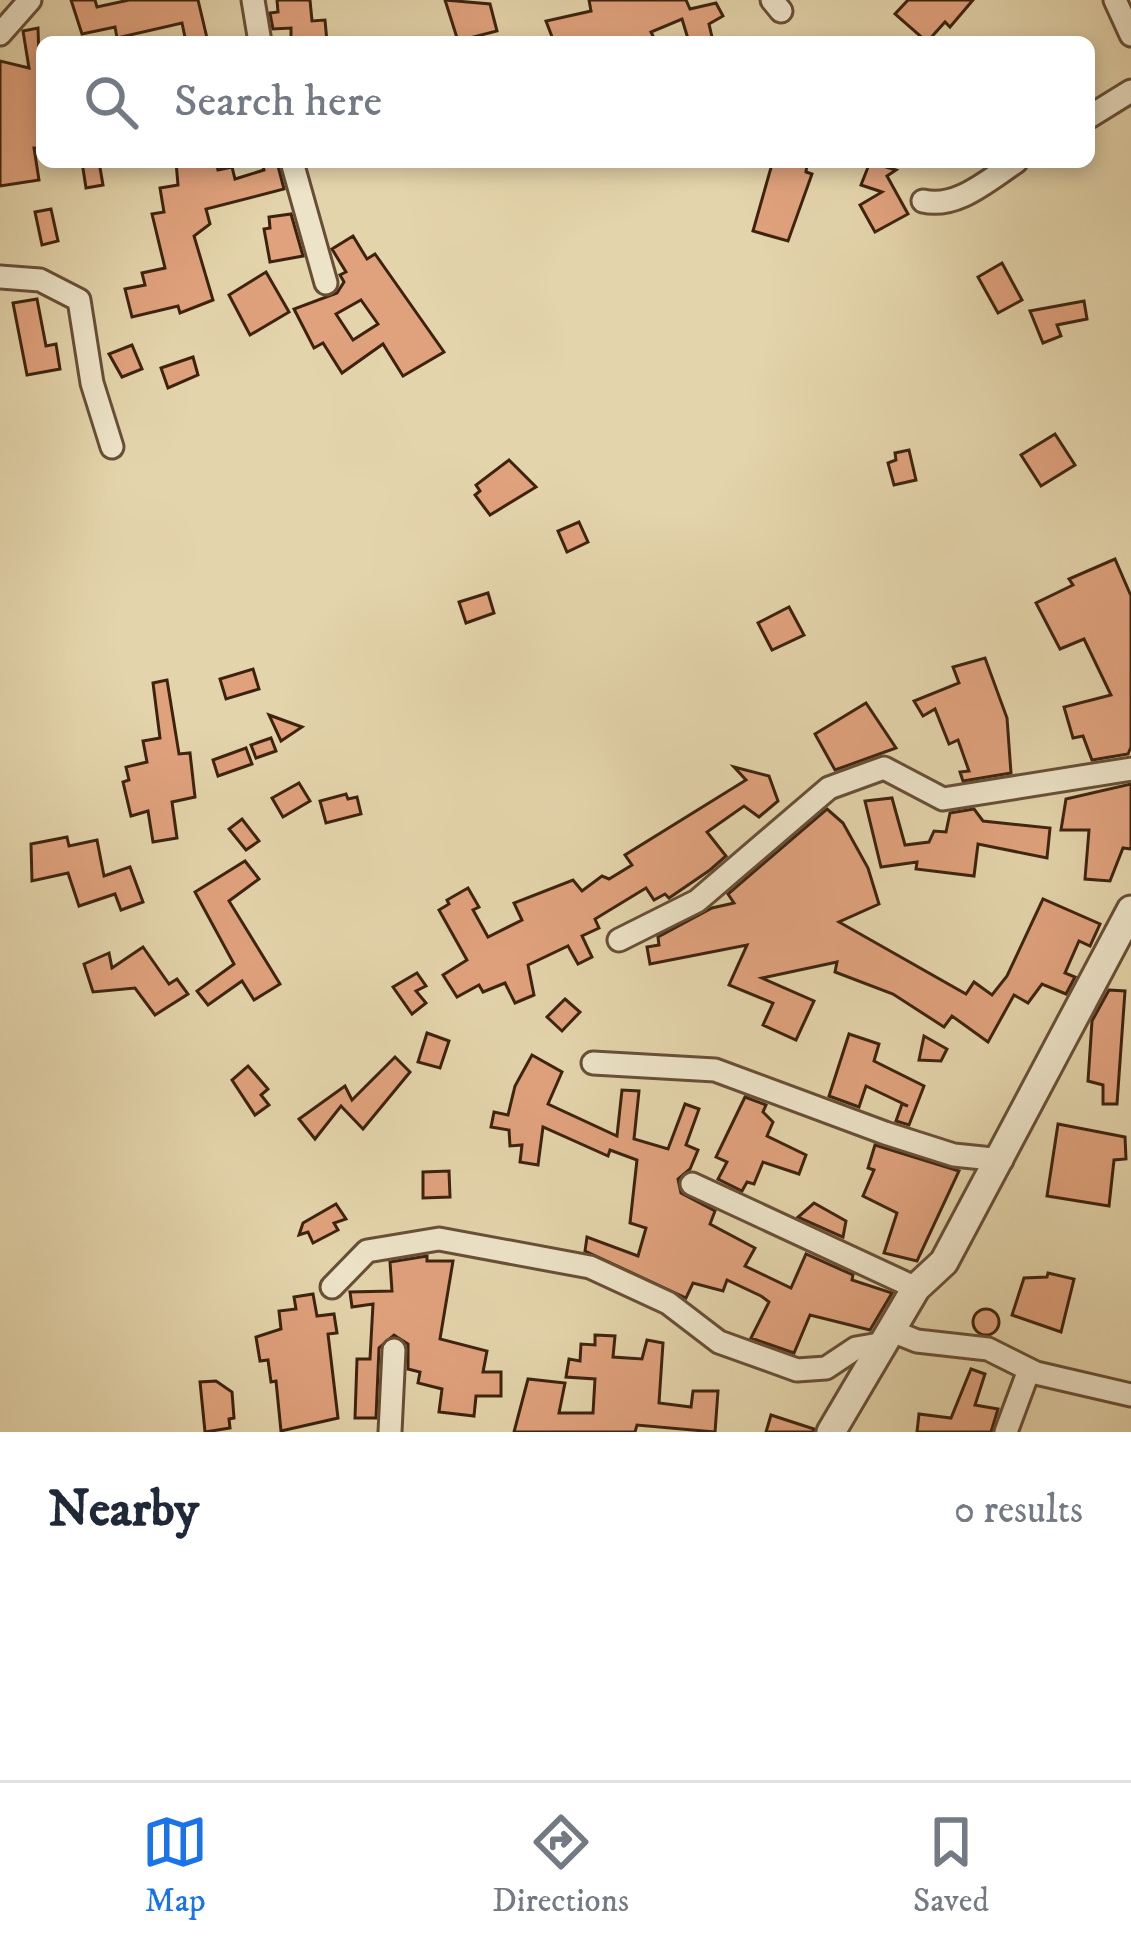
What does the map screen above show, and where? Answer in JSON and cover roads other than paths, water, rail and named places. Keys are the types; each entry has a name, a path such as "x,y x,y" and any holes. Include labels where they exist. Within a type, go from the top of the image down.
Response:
{"street":[{"path":"0,34 30,0"},
{"path":"253,0 259,36"},
{"path":"1115,0 1131,34"},
{"path":"1095,113 1131,91"},
{"path":"294,168 326,283"},
{"path":"922,201 938,204 958,199 1007,168"},
{"path":"0,277 40,280 79,300 92,383 112,447"},
{"path":"619,940 697,901 829,788 884,769 943,799 1131,769"},
{"path":"831,1432 916,1288 944,1262 1131,910"},
{"path":"593,1063 715,1070 920,1144 1002,1160"},
{"path":"692,1184 916,1288"},
{"path":"332,1287 368,1251 440,1239 590,1267 668,1303 719,1342 797,1370 826,1369 856,1348 888,1337 988,1349 1029,1370 1131,1395"},
{"path":"390,1432 394,1350"},
{"path":"1006,1432 1029,1370"}]}
